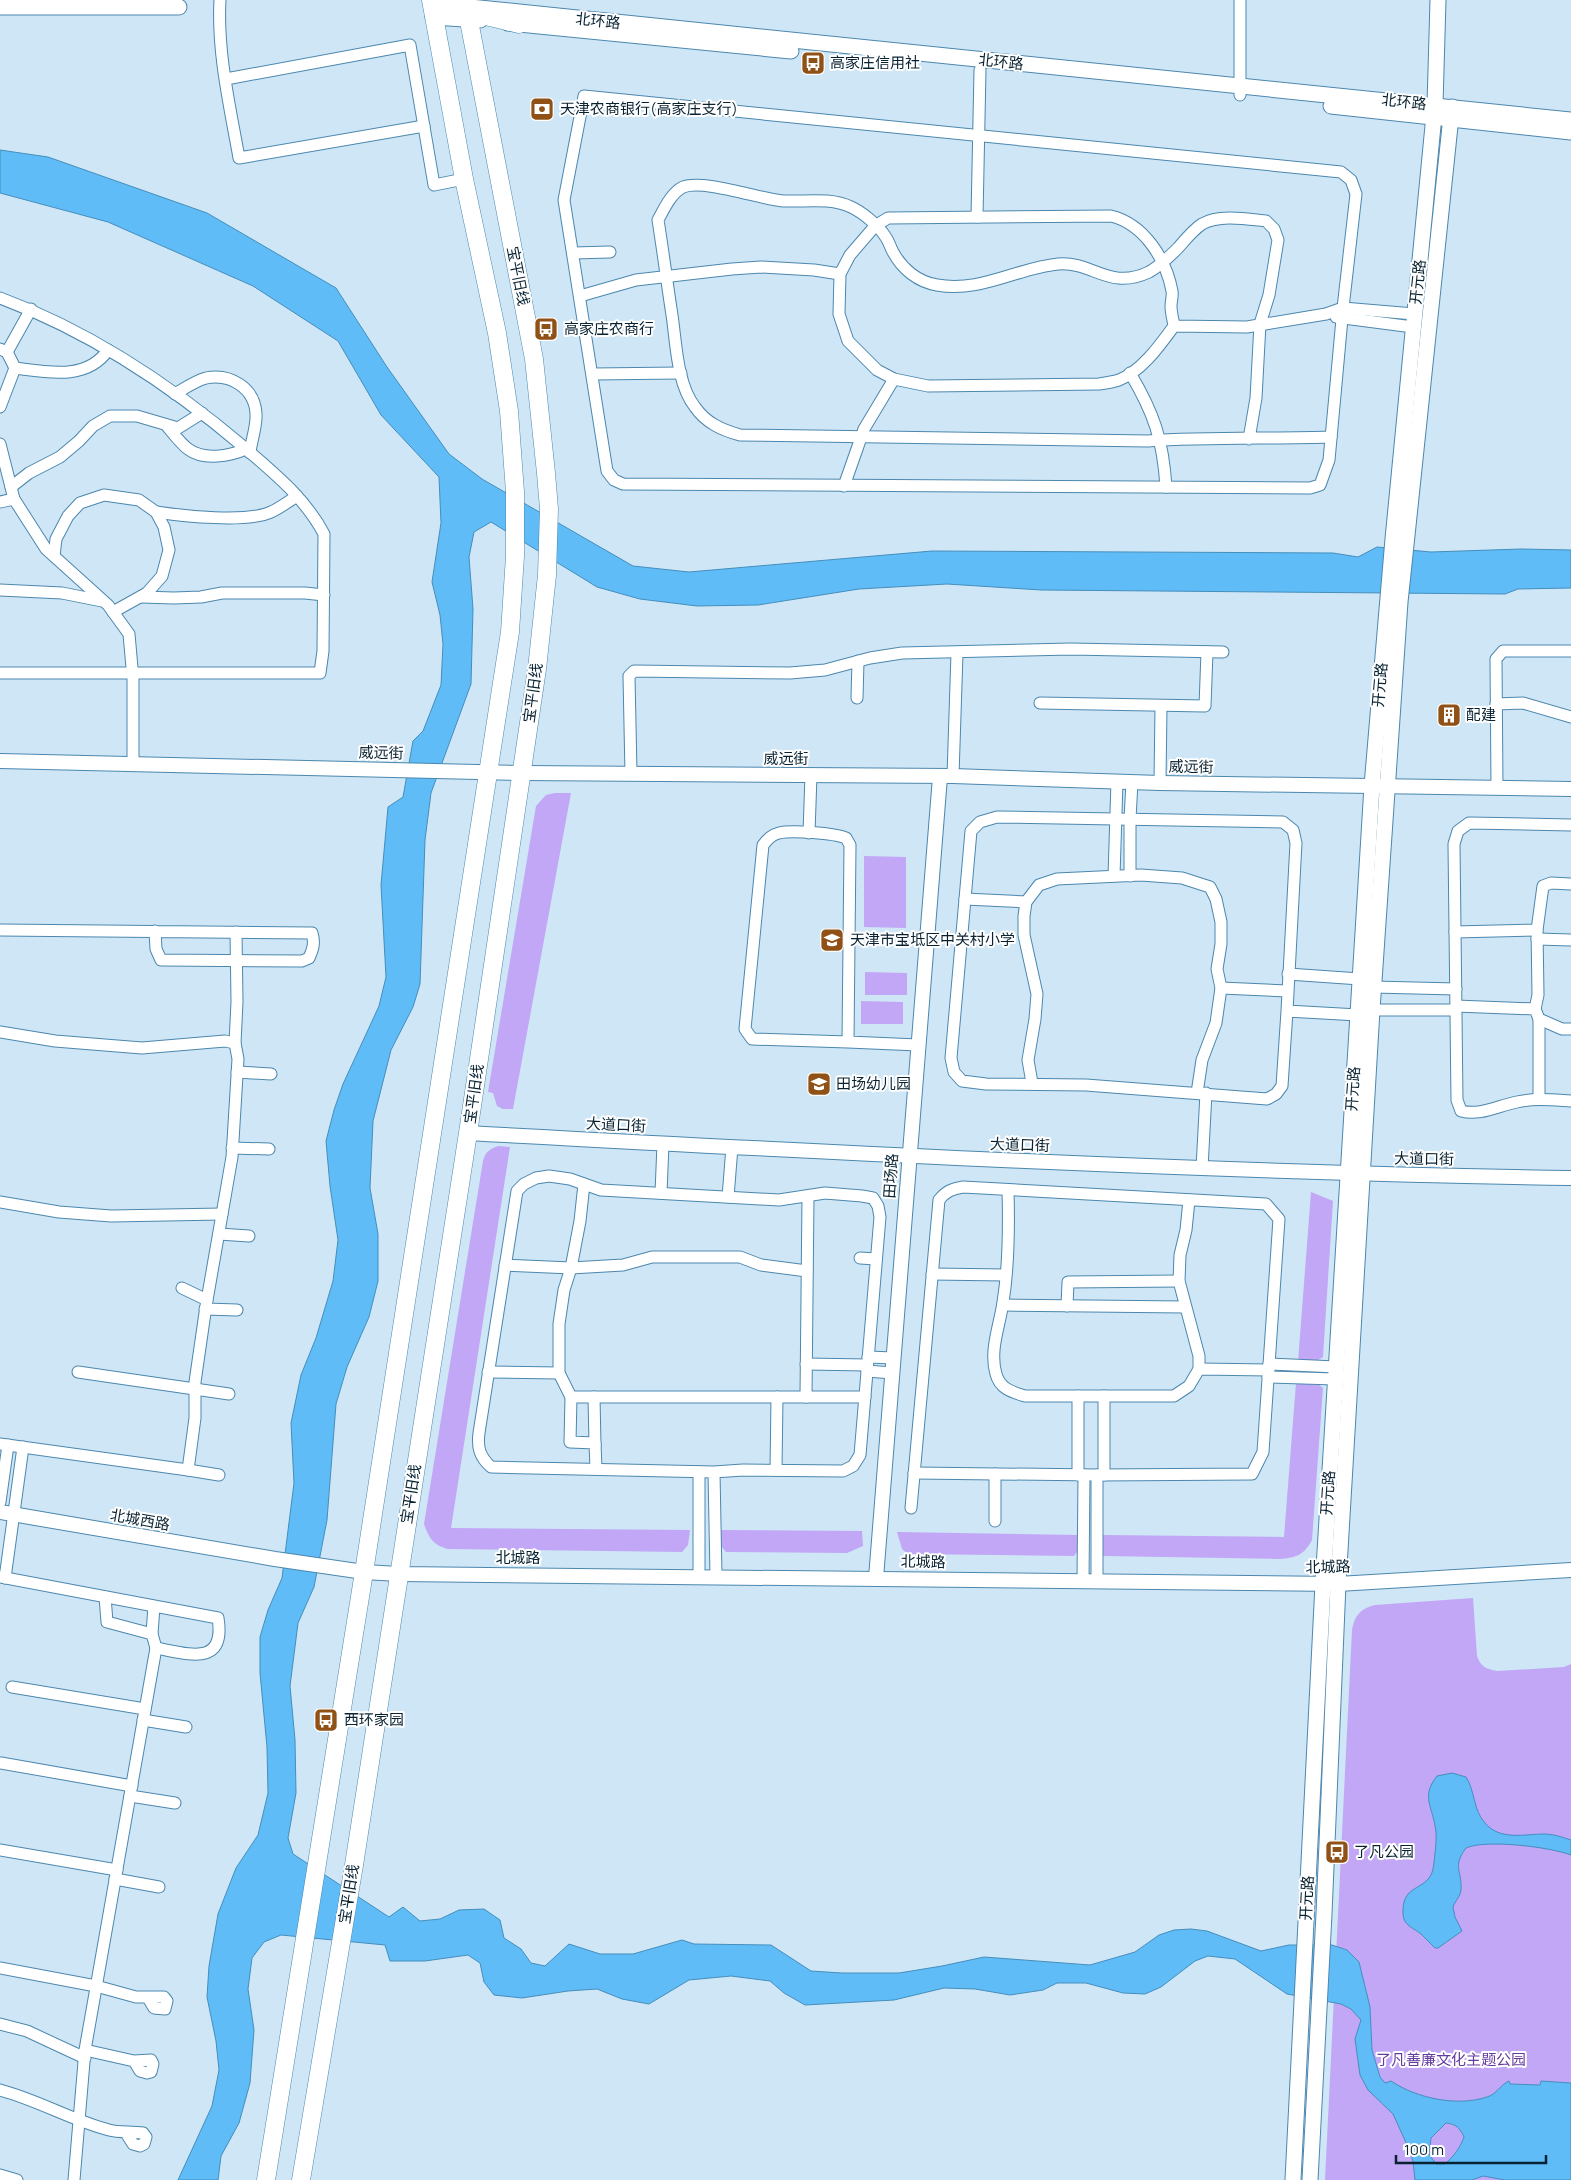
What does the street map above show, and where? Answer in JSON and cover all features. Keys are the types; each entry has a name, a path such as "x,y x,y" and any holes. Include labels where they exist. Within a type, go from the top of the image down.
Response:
{"main road":[{"path":"486,0 523,19"},
{"name":"开元路","path":"1400,540 1414,320 1434,111 1438,0"},
{"path":"0,8 179,7"},
{"path":"266,2180 319,1858 510,632 515,556 515,492 504,371 464,179 432,7 463,7 523,19"},
{"name":"宝平旧线","path":"301,2180 354,1865 468,1133 540,641 547,575 548,509 542,421 534,358 463,7"},
{"name":"北环路","path":"523,19 980,70 1240,91"},
{"name":"北环路","path":"523,19 1434,111 1571,132"},
{"name":"北环路","path":"1451,113 1571,120"},
{"name":"开元路","path":"1293,2180 1306,1936 1330,1584 1365,1012 1360,979 1372,786 1451,113"},
{"name":"开元路","path":"1365,1012 1374,987 1388,787 1394,602"},
{"name":"开元路","path":"1310,2180 1323,1937 1336,1373 1355,1174"}],"street":[{"path":"220,0 219,19 226,79 239,158 424,126"},
{"path":"1240,0 1240,91"},
{"path":"226,79 410,45 434,185 464,179"},
{"path":"977,217 980,70"},
{"path":"584,96 978,136 1341,172 1351,180 1356,194 1342,313 1331,437 1328,460 1320,485 1310,488 844,486 623,484 614,480 607,470 564,200 584,96"},
{"path":"1249,439 1256,398 1260,324 1269,295 1278,240 1274,229 1266,221 1211,220 1202,224 1162,263 1149,272 1118,279 1072,264 1060,264 1025,270 998,280 976,285 936,285 915,277 901,264 885,235 850,206 818,200 782,201 701,185 683,188 670,199 658,220 681,373 686,390 694,407 708,422 725,431 740,435 1159,440 1249,439 1331,437"},
{"path":"1111,216 1124,219 1156,250 1172,293 1171,305 1174,326 1153,353 1130,373 1120,380 1099,384 928,386 894,379 877,370 848,340 839,314 840,274 850,256 875,226 888,218 977,217 1111,216"},
{"path":"573,253 610,252"},
{"path":"580,296 636,280 666,275 761,267 814,270 840,274"},
{"path":"0,298 31,309 108,350 202,413 291,488 317,520 324,534 323,651 320,673 0,673"},
{"path":"31,309 4,351 16,368 67,373 83,369 102,358 108,350"},
{"path":"1174,326 1246,327 1342,313 1414,320"},
{"path":"0,407 16,368"},
{"path":"593,374 681,373"},
{"path":"1130,373 1154,420 1164,460 1166,487"},
{"path":"175,394 194,382 208,378 225,378 240,383 252,396 256,414 248,451"},
{"path":"844,486 861,436 894,379"},
{"path":"11,487 29,473 60,457 80,441 93,426 110,416 137,416 178,428 202,413"},
{"path":"166,425 188,450 204,456 248,451"},
{"path":"0,444 14,499 46,549 104,601 129,634 133,673 133,764"},
{"path":"54,556 56,539 68,516 80,503 104,495 139,500 156,512 164,527 169,550 162,576 147,593 113,612"},
{"path":"156,512 192,517 254,516 271,512 297,496"},
{"path":"0,502 14,499"},
{"path":"0,590 62,593 104,601"},
{"path":"141,597 201,597 222,593 305,593 324,595"},
{"path":"631,774 629,676 634,671 790,673 825,670 858,661 902,653 1071,649 1223,652"},
{"path":"1497,788 1496,659 1503,652 1571,651"},
{"path":"1040,704 1205,706 1207,652"},
{"path":"947,776 956,653"},
{"path":"857,698 858,661"},
{"path":"1496,704 1523,703 1571,717"},
{"path":"1160,783 1161,706"},
{"name":"威远街","path":"0,761 521,773 947,776 1160,783 1571,789"},
{"path":"809,833 811,775"},
{"name":"田场路","path":"876,1578 918,1045 947,776"},
{"path":"1114,876 1117,781"},
{"path":"1130,876 1132,782"},
{"path":"997,817 1115,819 1283,822 1293,830 1296,843 1287,1011 1282,1086 1276,1094 1267,1099 1201,1093 1032,1083 986,1084 962,1081 954,1072 951,1058 971,831 980,822 997,817"},
{"path":"1571,825 1469,824 1458,831 1454,844 1456,1008 1462,1080 1457,1100 1461,1111 1473,1114 1516,1102 1539,1099 1571,1101"},
{"path":"848,1042 850,846 846,838 836,834 780,833 770,836 763,845 745,1029 752,1039 918,1045"},
{"path":"1032,1083 1028,1060 1036,1019 1037,994 1024,934 1026,902 1039,885 1057,879 1130,876 1182,878 1210,887 1216,899 1221,922 1221,944 1217,969 1221,988 1216,1023 1202,1060 1202,1168"},
{"path":"1539,1099 1537,935 1543,886 1552,883 1571,884"},
{"path":"965,899 1026,902"},
{"path":"0,930 155,931 312,933 314,948 309,958 302,961 161,960 156,949 155,931"},
{"path":"188,1470 195,1418 195,1391 206,1304 232,1148 238,1059 235,1043 236,932"},
{"path":"1455,932 1537,935 1571,940"},
{"path":"1288,974 1360,979"},
{"path":"1374,987 1456,989"},
{"path":"1221,988 1287,991"},
{"path":"1287,1011 1365,1012 1456,1008 1537,1014 1562,1029 1571,1029"},
{"path":"0,1032 55,1041 142,1048 225,1041 235,1043"},
{"path":"237,1072 271,1074"},
{"name":"大道口街","path":"468,1133 909,1156 1202,1168 1355,1174 1571,1178"},
{"path":"661,1193 663,1144"},
{"path":"728,1197 732,1147"},
{"path":"232,1148 269,1149"},
{"path":"549,1176 570,1179 601,1190 661,1193 779,1200 825,1193 873,1198 878,1206 880,1217 860,1455 853,1466 843,1470 699,1472 491,1467 483,1459 477,1446 517,1191 524,1184 536,1178 549,1176"},
{"path":"584,1184 580,1221 564,1290 559,1324 559,1373 570,1397 570,1442 595,1443 596,1445"},
{"path":"911,1508 914,1473 932,1274 939,1200 944,1194 952,1189 963,1187 1266,1204 1279,1219 1263,1452 1252,1474 1081,1475 914,1473"},
{"path":"1008,1190 1006,1276 1003,1306 995,1336 995,1372 1004,1388 1025,1396 1174,1396 1189,1386 1200,1369 1199,1356 1179,1282 1180,1255 1186,1230 1189,1200"},
{"path":"806,1397 808,1197"},
{"path":"0,1202 59,1212 111,1216 222,1214"},
{"path":"219,1234 249,1236"},
{"path":"505,1265 570,1268 623,1265 652,1257 740,1257 761,1266 807,1271"},
{"path":"860,1258 876,1259"},
{"path":"932,1274 1006,1276"},
{"path":"1067,1306 1068,1282 1179,1282"},
{"path":"182,1288 206,1304 237,1310"},
{"path":"1003,1306 1185,1308"},
{"path":"806,1364 867,1364 893,1358"},
{"path":"867,1364 892,1373"},
{"path":"1200,1369 1336,1373"},
{"path":"78,1372 195,1391 229,1394"},
{"path":"488,1372 559,1373"},
{"path":"1078,1396 1081,1475 1090,1581"},
{"path":"1090,1581 1100,1475 1104,1396"},
{"path":"570,1397 865,1397"},
{"path":"594,1397 596,1469"},
{"path":"776,1470 777,1397"},
{"path":"0,1502 4,1445 219,1475"},
{"path":"23,1447 3,1578 218,1618 220,1629 216,1646 208,1653 185,1653 156,1648"},
{"path":"699,1472 699,1576"},
{"path":"714,1472 716,1576"},
{"path":"995,1474 995,1521"},
{"name":"北城西路","path":"0,1512 275,1559"},
{"name":"北城路","path":"275,1559 364,1572 398,1574 1330,1584 1571,1570"},
{"path":"106,1597 107,1622 152,1634"},
{"path":"74,2180 85,2054 156,1648 152,1634 154,1606"},
{"path":"12,1687 144,1714 186,1727"},
{"path":"1,1763 131,1791 175,1803"},
{"path":"0,1850 116,1874 159,1887"},
{"path":"0,1968 96,1986 136,1998 148,1998"},
{"path":"0,2024 27,2031 85,2054 134,2061"},
{"path":"0,2090 22,2096 108,2130 126,2133"},
{"path":"0,2175 17,2180"}],"green space":[{"path":"571,793 513,1109 503,1109 497,1106 493,1093 488,1092 536,806 546,795"},
{"path":"864,856 906,857 906,928 864,927"},
{"path":"865,972 907,973 907,995 865,995"},
{"path":"861,1001 903,1002 903,1024 861,1024"},
{"path":"498,1146 510,1147 451,1528 690,1530 688,1545 682,1552 448,1549 435,1543 428,1533 424,1524 483,1161 488,1151"},
{"path":"1311,1192 1333,1201 1323,1357 1315,1362 1298,1362"},
{"path":"1296,1383 1319,1385 1323,1388 1312,1540 1303,1552 1291,1558 1280,1559 1103,1556 1103,1535 1284,1537"},
{"path":"720,1530 862,1531 863,1546 847,1553 726,1552 722,1547"},
{"path":"897,1532 1078,1535 1077,1552 1074,1556 908,1554 902,1549"},
{"name":"了凡善廉文化主题公园","path":"1473,1598 1477,1656 1484,1667 1497,1671 1564,1667 1571,1664 1571,2180 1325,2180 1353,1625 1359,1613 1375,1605"}],"water":[{"path":"0,150 48,157 207,213 336,288 387,367 449,454 482,479 633,566 689,572 932,551 1333,553 1358,557 1377,547 1431,552 1521,549 1571,550 1571,588 1518,589 1505,594 1041,590 947,584 859,589 758,605 697,606 640,599 597,587 491,522 474,532 469,557 473,609 471,684 431,793 425,840 420,984 413,1007 391,1050 373,1121 370,1188 378,1234 378,1281 369,1317 347,1367 336,1404 327,1520 314,1587 298,1623 290,1686 295,1740 296,1793 288,1838 293,1854 389,1917 403,1907 420,1921 440,1919 459,1910 484,1909 500,1920 504,1938 521,1949 531,1963 545,1966 569,1944 600,1954 633,1954 682,1940 694,1944 771,1945 811,1971 842,1973 899,1973 984,1957 1090,1965 1135,1952 1159,1935 1174,1930 1191,1929 1207,1931 1261,1951 1289,1945 1332,1945 1347,1950 1359,1962 1370,2007 1372,2050 1380,2077 1385,2083 1391,2081 1412,2092 1437,2099 1463,2101 1490,2096 1509,2081 1510,2084 1540,2085 1541,2081 1571,2083 1571,2180 1505,2180 1483,2176 1472,2180 1415,2180 1413,2161 1393,2114 1368,2090 1360,2075 1355,2039 1361,2020 1351,2009 1341,2004 1287,1994 1235,1959 1208,1956 1195,1961 1161,1987 1145,1994 1123,1993 1086,1983 1057,1983 1043,1990 1010,1995 975,1989 944,1988 894,2000 805,2005 784,1993 770,1981 731,1976 689,1980 649,2004 622,1999 597,1989 522,1998 494,1995 484,1982 480,1963 468,1955 425,1961 390,1961 385,1945 281,1935 264,1942 252,1958 248,1989 254,2030 250,2083 239,2123 221,2156 218,2180 178,2180 212,2106 219,2070 216,2041 207,1997 209,1966 218,1914 236,1868 258,1835 268,1793 267,1747 260,1673 260,1637 268,1610 282,1578 294,1483 291,1423 301,1375 316,1338 333,1281 338,1240 326,1141 343,1084 379,1006 386,977 381,885 388,807 403,797 413,741 423,731 441,685 443,644 440,615 432,582 441,523 439,477 381,415 338,341 253,286 108,222 0,193","holes":["1446,2123 1457,2127 1464,2137 1459,2148 1445,2164 1436,2164 1429,2154 1431,2138"]},
{"path":"1452,1773 1466,1777 1478,1812 1491,1829 1505,1834 1547,1834 1568,1839 1571,1840 1571,1855 1549,1849 1518,1845 1488,1844 1466,1848 1459,1860 1461,1892 1453,1907 1455,1917 1462,1931 1438,1948 1435,1948 1406,1922 1403,1909 1404,1902 1409,1893 1425,1882 1431,1876 1433,1870 1436,1829 1429,1801 1432,1783 1437,1776"}],"place":[{"name":"高家庄信用社","path":"813,63"},
{"name":"天津农商银行(高家庄支行)","path":"542,109"},
{"name":"高家庄农商行","path":"546,329"},
{"name":"配建","path":"1449,715"},
{"name":"天津市宝坻区中关村小学","path":"832,940"},
{"name":"田场幼儿园","path":"819,1084"},
{"name":"西环家园","path":"326,1720"},
{"name":"了凡公园","path":"1337,1852"}]}
